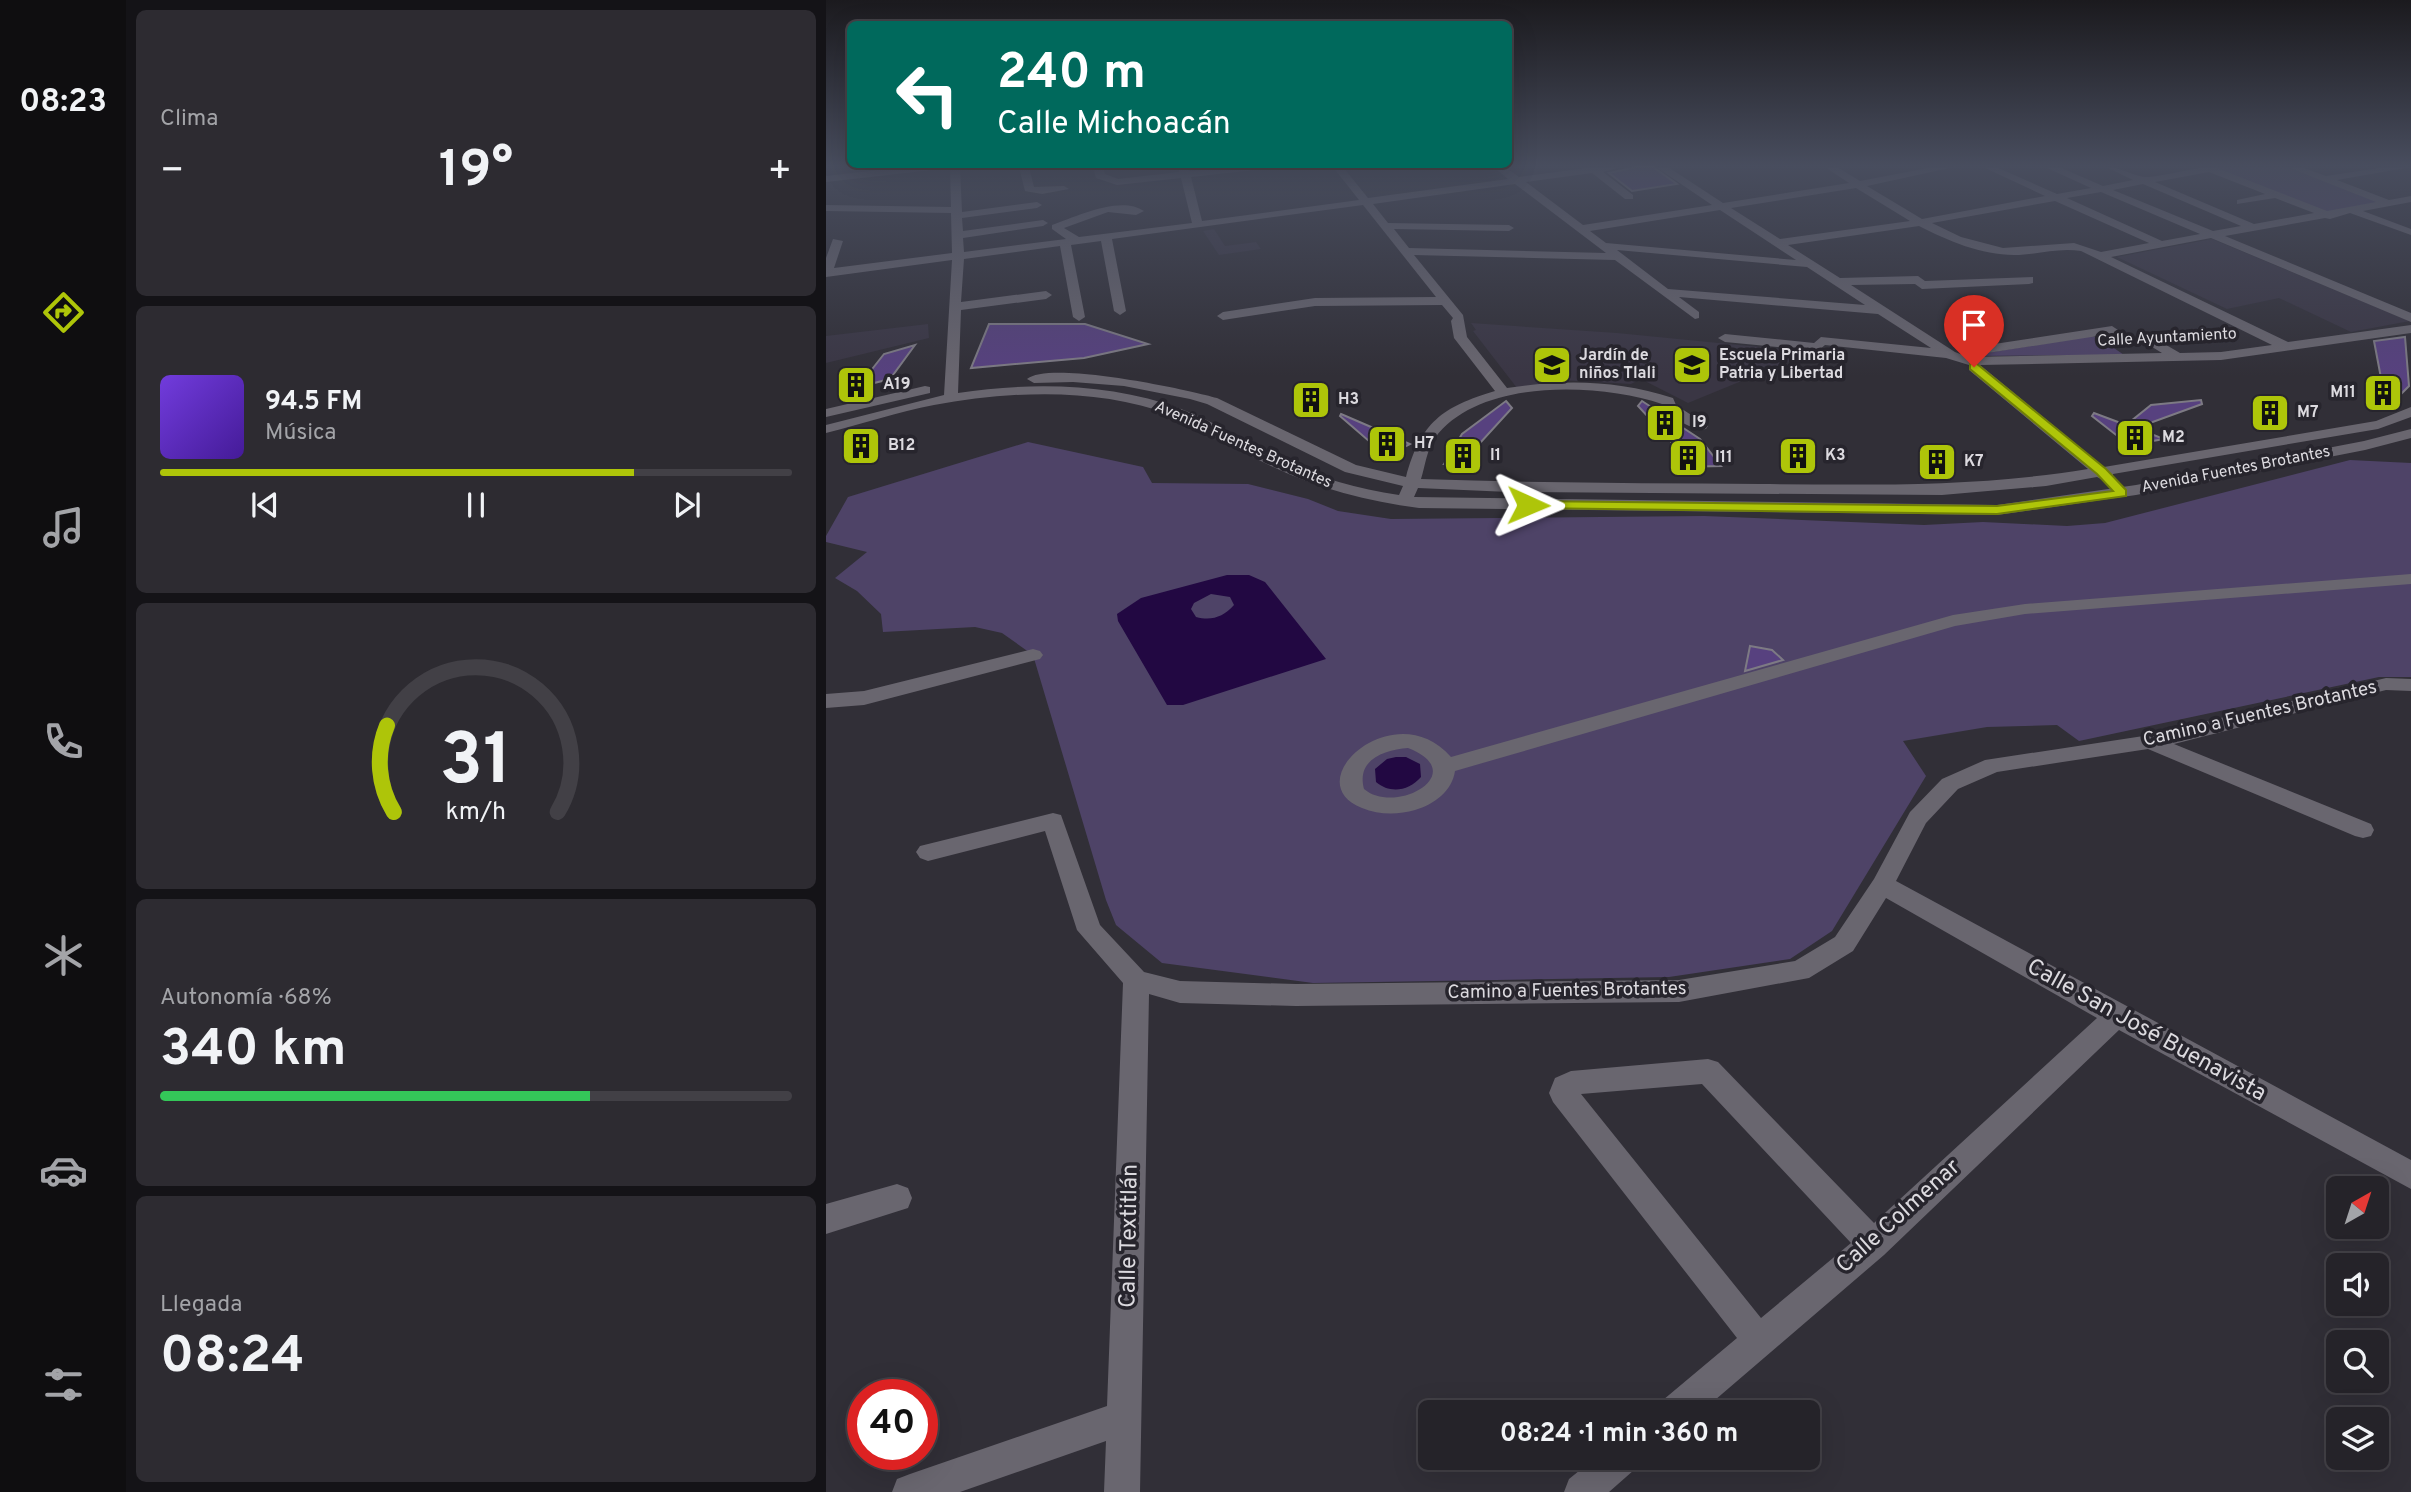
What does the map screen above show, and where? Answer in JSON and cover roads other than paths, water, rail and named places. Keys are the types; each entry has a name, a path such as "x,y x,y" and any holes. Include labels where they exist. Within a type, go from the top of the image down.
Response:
{"street":[{"path":"952,392 958,237"},
{"path":"1066,237 1071,241 1079,317"},
{"path":"837,241 827,273 1106,237 1120,311"},
{"path":"1394,237 1445,301 1458,320 1461,338 1504,393"},
{"path":"1592,237 1695,315"},
{"path":"1651,250 1659,237"},
{"path":"1766,237 1950,355 1970,364 2102,472 2122,493"},
{"path":"1776,243 1826,237"},
{"path":"1887,237 1896,243"},
{"path":"1951,237 2003,251 2070,246 2101,255 2285,346"},
{"path":"2143,237 2160,244"},
{"path":"2101,255 2203,237"},
{"path":"2216,237 2411,318"},
{"path":"1605,246 1730,252 1808,264"},
{"path":"1405,251 1619,257"},
{"path":"1805,277 1835,281 1918,280 1922,285 2029,280"},
{"path":"1664,292 1882,311"},
{"path":"954,315 1046,295"},
{"path":"1223,316 1315,302 1445,301"},
{"name":"Calle Ayuntamiento","path":"1970,364 2221,356 2411,329"},
{"path":"1726,338 1818,347 1821,341 1950,355 2112,330"},
{"path":"2149,339 2177,357"},
{"name":"Avenida Fuentes Brotantes","path":"826,413 895,395 952,392 1073,378 1164,388 1212,401 1352,469 1413,483 1508,487 1942,489 2014,485 2102,472 2365,427 2400,418 2411,411"},
{"path":"1404,501 1413,483 1424,446 1436,428 1470,406 1504,393 1563,384 1619,386 1668,401 1670,407 1701,426"},
{"name":"Avenida Fuentes Brotantes","path":"826,429 922,404 952,392 1096,394 1152,404 1179,413 1307,477 1341,489 1404,501 1997,510 2122,493 2411,433"},
{"path":"2365,427 2386,440"},
{"path":"1446,766 1953,621 2025,609 2411,579"},
{"path":"826,701 864,698 1033,655"},
{"name":"Camino a Fuentes Brotantes","path":"1136,980 1180,992 1296,995 1679,991 1800,971 1844,944 1882,885 1919,818 1950,783 1993,765 2150,742 2386,684 2411,685"},
{"path":"2150,742 2363,830"},
{"path":"928,852 1053,821 1089,930 1136,980"},
{"name":"Calle San José Buenavista","path":"1882,885 2411,1175"},
{"name":"Calle Textitlán","path":"1122,1492 1136,980"},
{"name":"Calle Colmenar","path":"1689,1400 1873,1244 2117,1016"},
{"path":"1759,1341 1563,1093 1564,1087 1571,1083 1707,1071 1873,1244"},
{"path":"826,1219 897,1198"},
{"path":"910,1492 1125,1417"},
{"path":"1582,1492 1608,1470"}],"place":[{"name":"Jardín de niños Tlali","path":"1552,365"},
{"name":"Escuela Primaria Patria y Libertad","path":"1692,365"},
{"name":"A19","path":"856,385"},
{"name":"M11","path":"2383,393"},
{"name":"H3","path":"1311,400"},
{"name":"M7","path":"2270,413"},
{"name":"I9","path":"1665,423"},
{"name":"M2","path":"2135,438"},
{"name":"H7","path":"1387,444"},
{"name":"B12","path":"861,446"},
{"name":"I1","path":"1463,456"},
{"name":"K3","path":"1798,456"},
{"name":"I11","path":"1688,458"},
{"name":"K7","path":"1937,462"}]}
